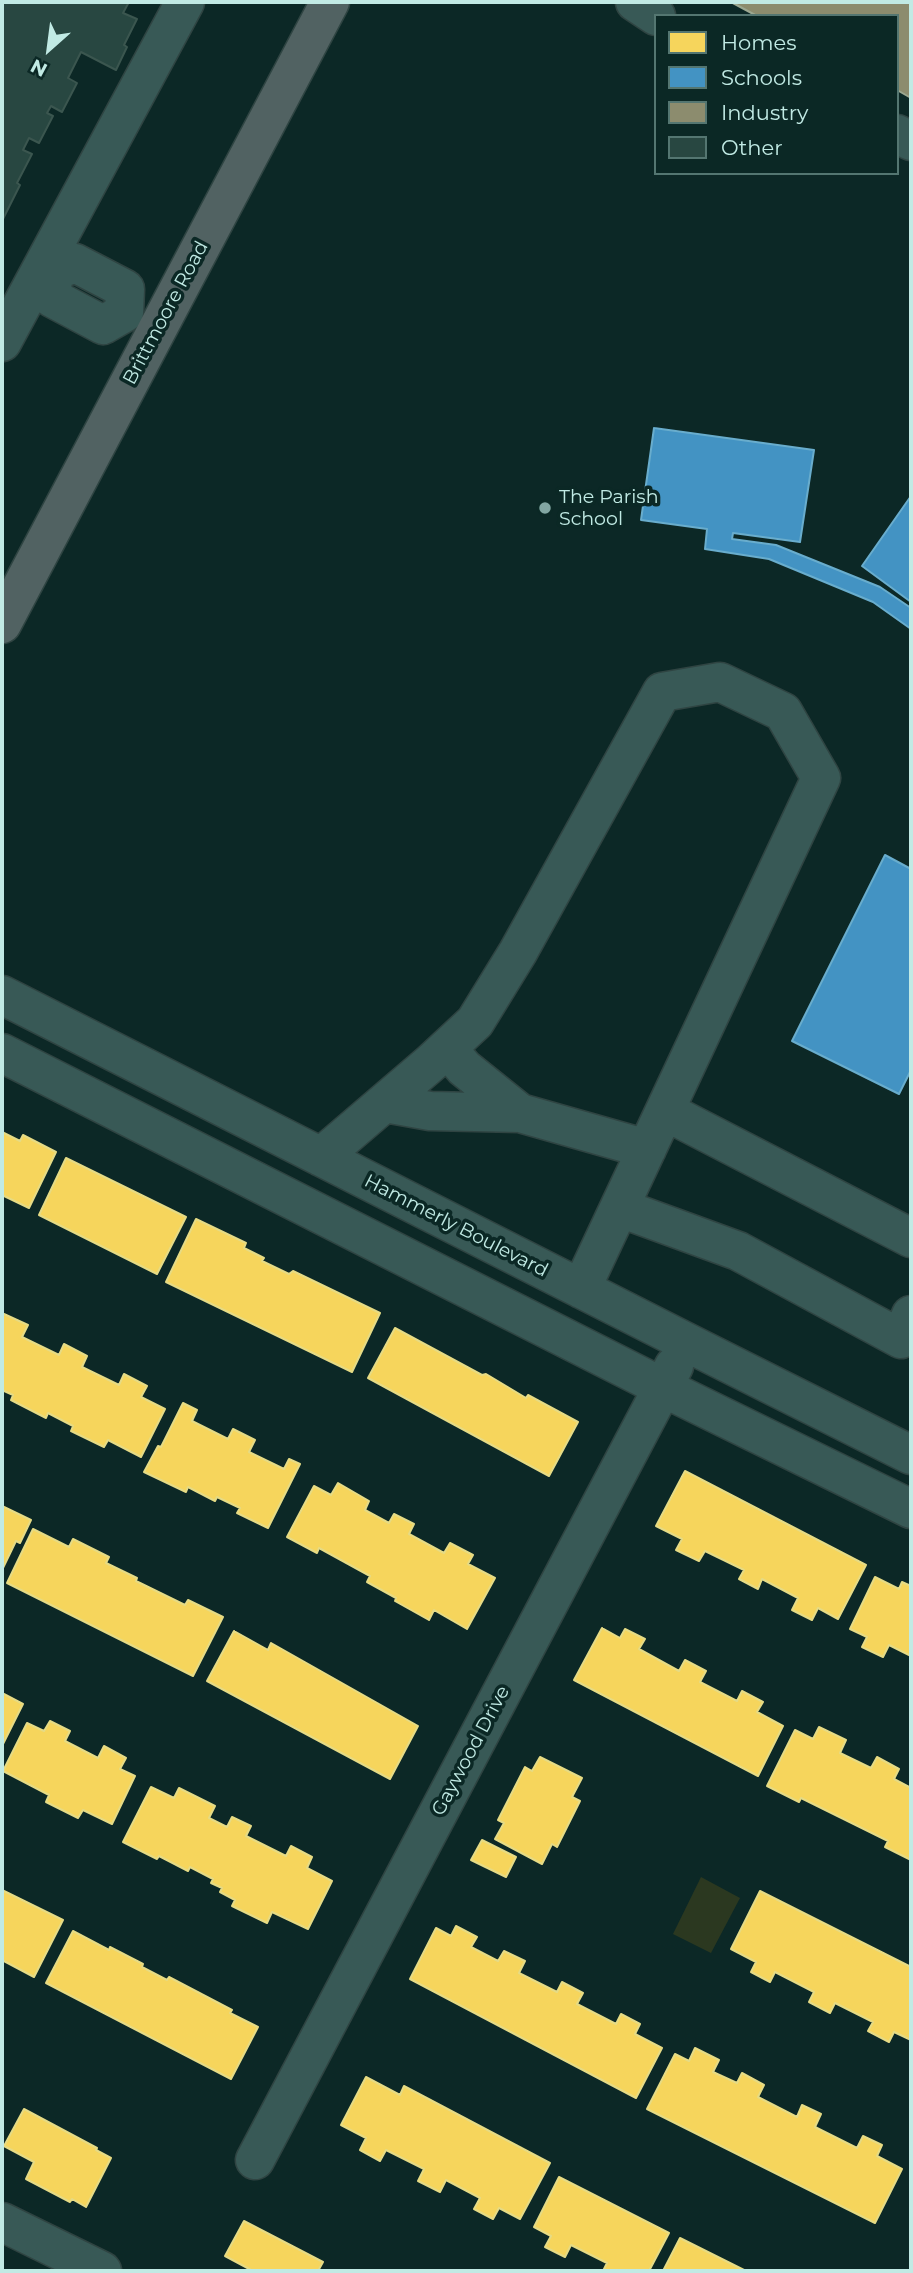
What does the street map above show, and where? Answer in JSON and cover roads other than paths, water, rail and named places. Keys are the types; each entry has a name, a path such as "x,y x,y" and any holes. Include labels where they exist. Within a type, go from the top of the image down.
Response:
{"main road":[{"name":"Brittmoore Road","path":"2,624 141,321 330,2"}],"street":[{"path":"2,342 47,270 185,2"},
{"path":"635,2 654,15"},
{"path":"47,270 75,262 125,289 141,321"},
{"path":"321,1157 475,1022 518,952 662,692 720,682 783,712 821,778 581,1289"},
{"name":"Hammerly Boulevard","path":"2,995 911,1455"},
{"path":"447,1048 464,1068 520,1113"},
{"path":"2,1053 662,1387 911,1509"},
{"path":"385,1103 430,1111 520,1113 647,1149"},
{"path":"665,1111 911,1238"},
{"path":"355,1232 383,1189"},
{"path":"620,1208 738,1251 901,1339 911,1315"},
{"name":"Gaywood Drive","path":"256,2160 685,1342"},
{"path":"2,2222 102,2271"}],"place":[{"name":"The Parish School","path":"545,508"}]}
